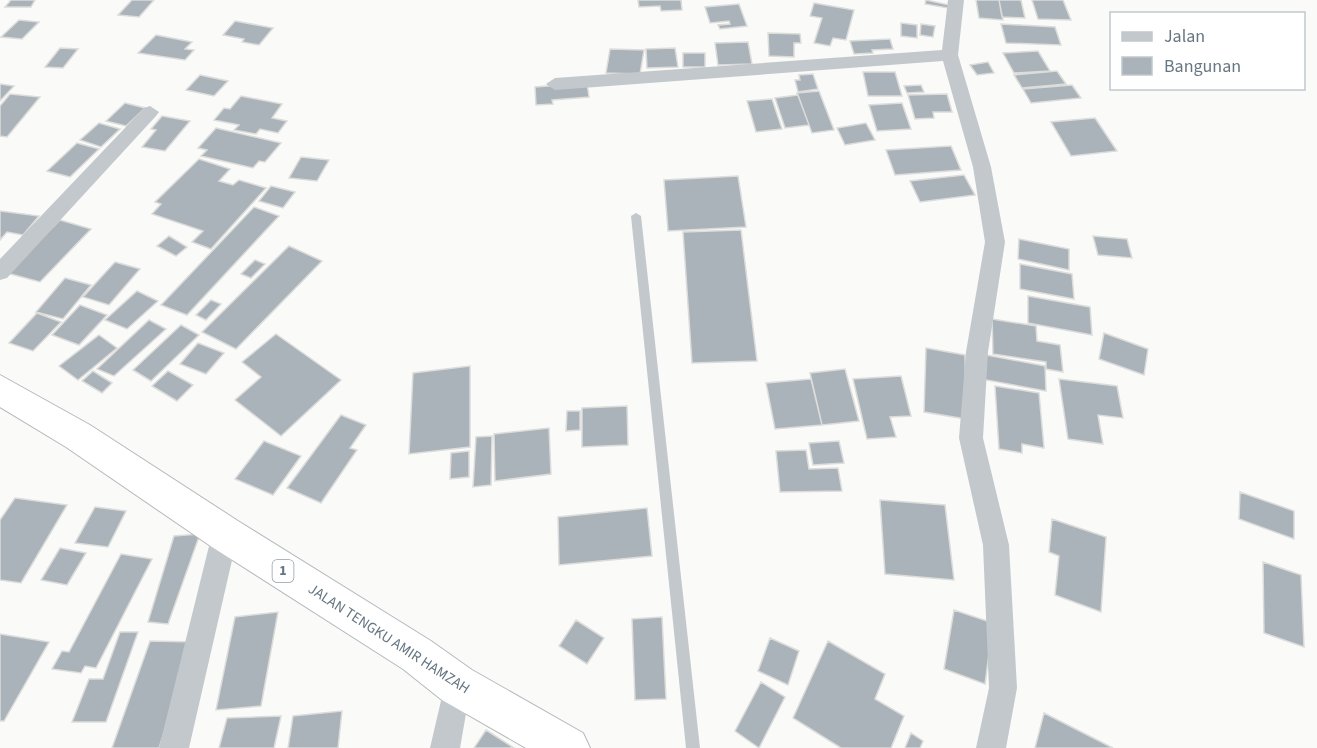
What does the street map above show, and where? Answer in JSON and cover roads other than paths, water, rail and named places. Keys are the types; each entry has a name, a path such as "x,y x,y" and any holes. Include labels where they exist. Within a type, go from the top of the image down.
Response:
{"highway":[{"name":"JALAN TENGKU AMIR HAMZAH","path":"0,390 78,436 225,534 417,655 457,685 568,748"}],"street":[{"path":"956,0 951,55 982,167 995,242 977,352 971,438 996,545 1003,688 991,748"},
{"path":"555,84 951,55"},
{"path":"0,272 150,112"},
{"path":"174,748 225,534"},
{"path":"445,748 457,685"}],"lane":[{"path":"636,216 693,748"}]}
